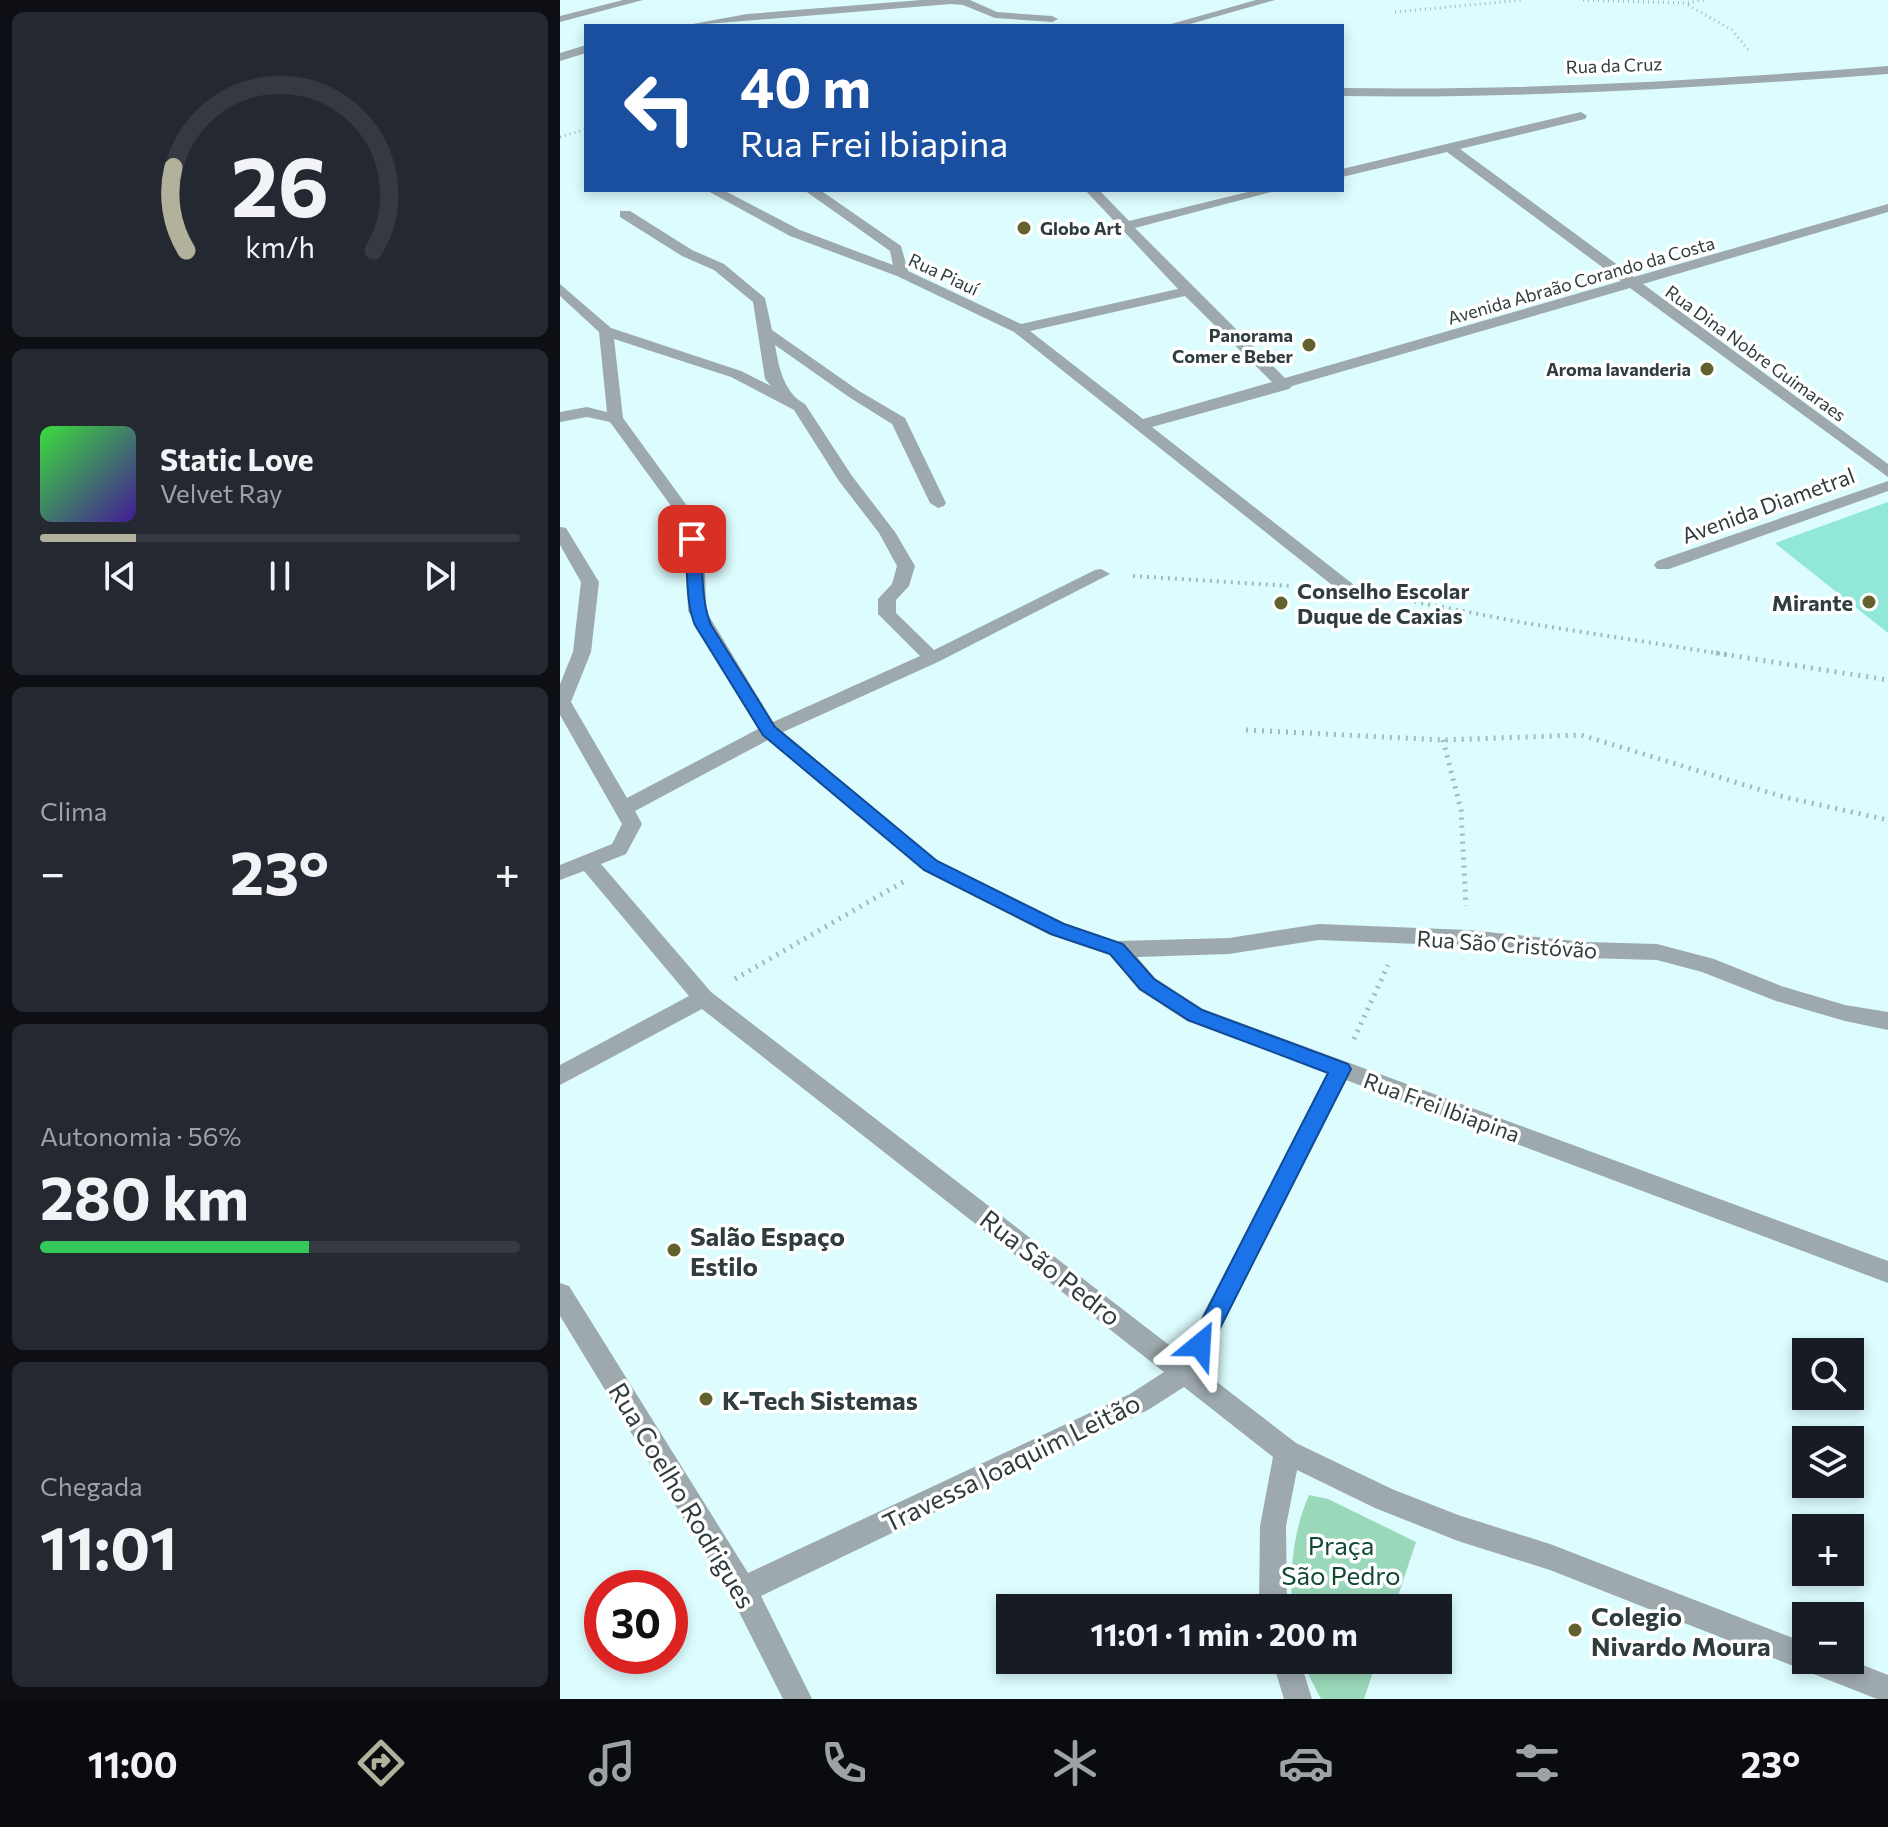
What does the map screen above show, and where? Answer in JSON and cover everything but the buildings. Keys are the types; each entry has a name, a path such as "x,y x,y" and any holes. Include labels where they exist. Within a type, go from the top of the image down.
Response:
{"street":[{"path":"560,19 637,0"},
{"path":"1178,24 1269,0"},
{"path":"701,24 747,17 951,1 965,2 995,15 1052,19"},
{"path":"560,57 584,50"},
{"name":"Rua da Cruz","path":"1344,92 1404,93 1766,79 1888,70"},
{"path":"1344,173 1581,116"},
{"name":"Rua Dina Nobre Guimaraes","path":"1449,147 1888,472"},
{"name":"Rua Piauí","path":"717,192 795,233 902,273 1019,329 1348,589"},
{"path":"814,192 896,249 902,273"},
{"path":"1094,192 1284,386"},
{"path":"1126,226 1264,192"},
{"name":"Avenida Abraão Corando da Costa","path":"1141,425 1284,386 1888,208"},
{"path":"625,214 687,253 719,267 760,301 768,333 773,379 800,407 845,478 887,532 906,566 900,586 887,599 887,614 932,658"},
{"path":"560,288 606,331 736,374 800,407"},
{"path":"1019,329 1188,291"},
{"path":"606,331 615,418 682,510 696,566 697,611 769,731 931,866 1057,929 1117,949"},
{"path":"768,333 854,394 899,421 938,503"},
{"path":"560,417 587,412 615,418"},
{"name":"Avenida Diametral","path":"1663,565 1888,486"},
{"path":"560,532 590,582 582,652 562,702 632,824 619,849 560,873"},
{"path":"625,808 769,731 932,658 1101,574"},
{"name":"Rua São Pedro","path":"587,862 703,998 1287,1452 1384,1499 1458,1528 1550,1557 1792,1652"},
{"name":"Rua São Cristóvão","path":"1117,949 1229,946 1319,932 1401,938 1468,938 1585,950 1657,952 1707,965 1776,993 1845,1013 1888,1021"},
{"name":"Rua Frei Ibiapina","path":"1117,949 1147,984 1195,1015 1888,1272"},
{"path":"560,1076 703,998"},
{"path":"1186,1372 1341,1069"},
{"name":"Rua Coelho Rodrigues","path":"560,1294 743,1590 798,1699"},
{"name":"Travessa Joaquim Leitão","path":"743,1590 1139,1402 1186,1372"},
{"path":"1273,1594 1273,1526 1287,1452"},
{"path":"1290,1674 1298,1699"},
{"path":"1849,1674 1888,1689"}],"path":[{"path":"1395,12 1522,0"},
{"path":"1583,0 1686,3 1704,0"},
{"path":"1686,3 1732,30 1760,64 1766,79"},
{"path":"560,137 584,130"},
{"path":"1101,574 1348,589 1525,623 1888,680"},
{"path":"1246,730 1443,740 1581,735 1784,797 1888,820"},
{"path":"1443,740 1461,810 1468,938"},
{"path":"703,998 931,866"},
{"path":"1341,1069 1401,938"}],"green space":[{"name":"Praça São Pedro","path":"1309,1495 1328,1499 1416,1542 1399,1594 1292,1594 1299,1523"},
{"path":"1308,1674 1372,1674 1364,1699 1321,1699"}],"place":[{"name":"Globo Art","path":"1024,228"},
{"name":"Panorama Comer e Beber","path":"1309,345"},
{"name":"Aroma lavanderia","path":"1707,369"},
{"name":"Mirante","path":"1869,602"},
{"name":"Conselho Escolar Duque de Caxias","path":"1281,603"},
{"name":"Salão Espaço Estilo","path":"674,1250"},
{"name":"K-Tech Sistemas","path":"706,1399"},
{"name":"Colegio Nivardo Moura","path":"1575,1630"}],"route":[{"path":"692,539 697,611 769,731 931,866 1057,929 1117,949 1147,984 1195,1015 1341,1069 1200,1345"}]}
